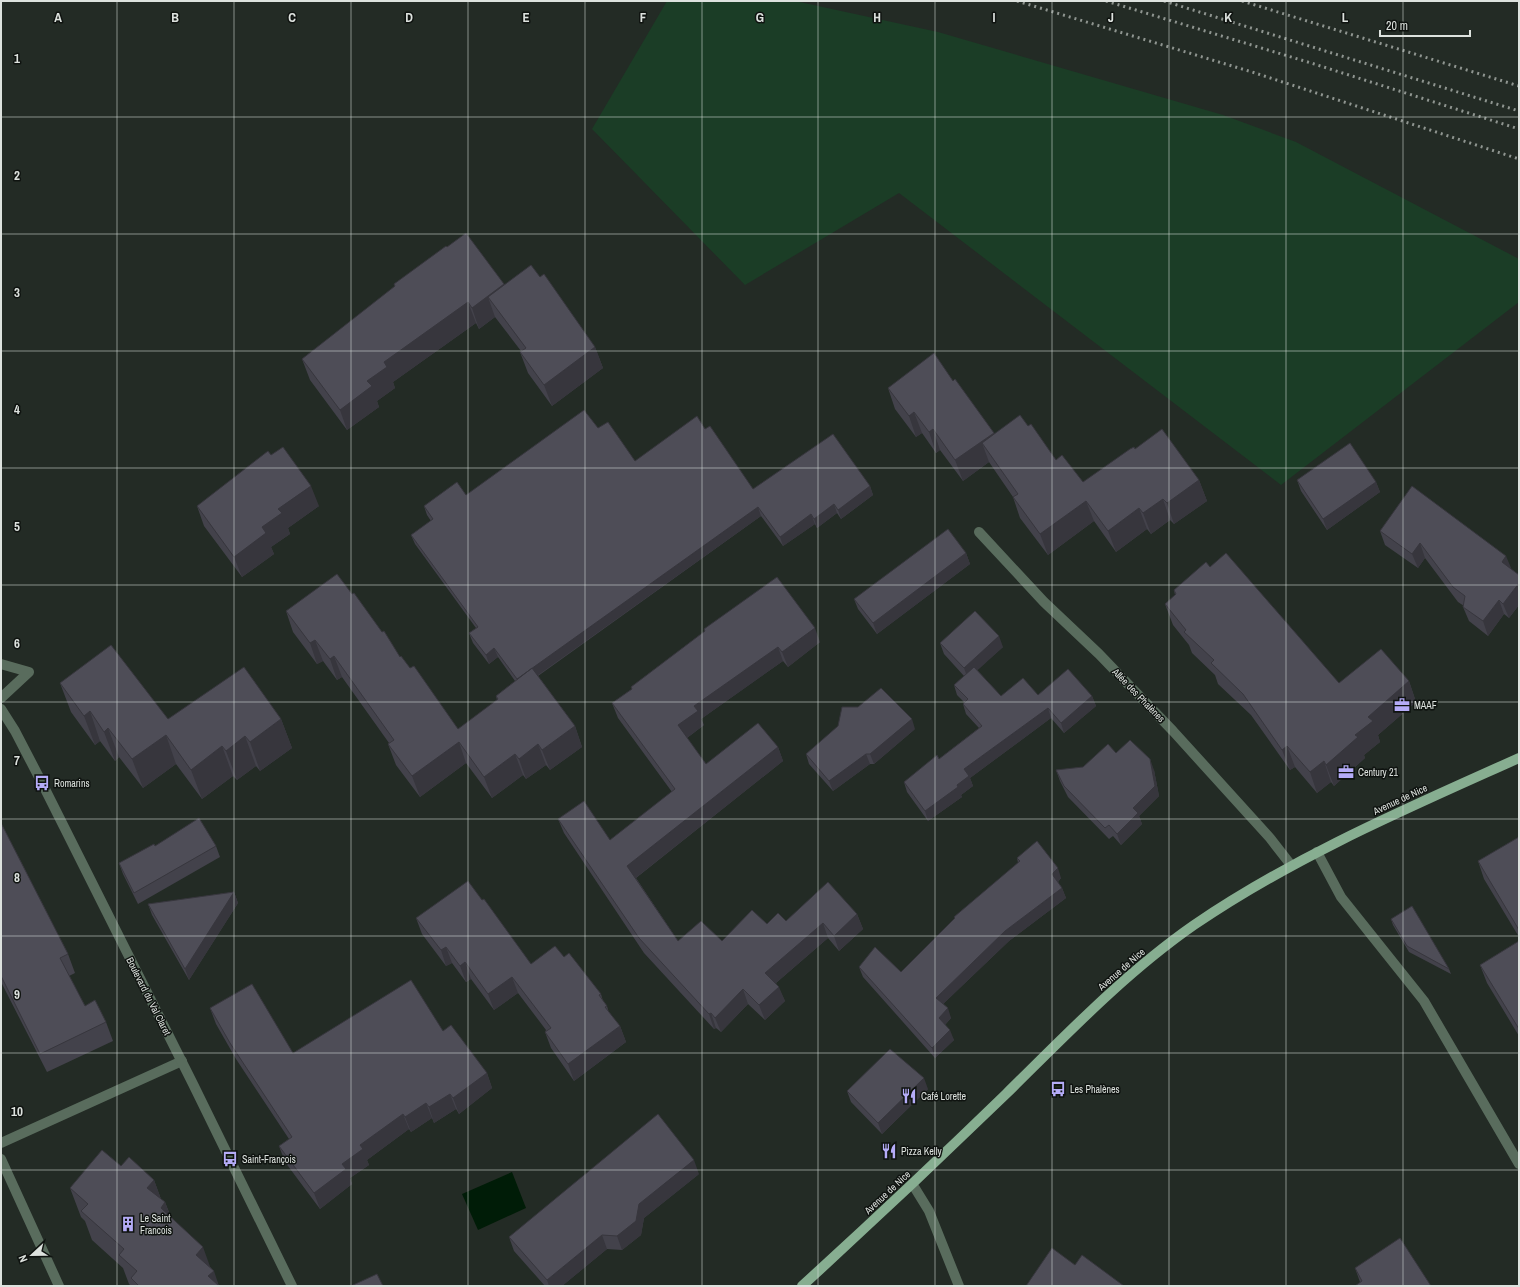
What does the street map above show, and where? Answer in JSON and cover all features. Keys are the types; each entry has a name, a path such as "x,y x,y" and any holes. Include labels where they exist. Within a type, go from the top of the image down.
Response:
{"main road":[{"name":"Avenue de Nice","path":"802,1286 913,1185 1112,991 1141,966 1194,926 1291,865 1519,758"}],"street":[{"name":"Allée des Phalènes","path":"979,532 1044,602 1099,654 1173,730 1270,838 1291,865"},
{"path":"1,664 30,672 1,698"},
{"name":"Boulevard du Val Claret","path":"1,709 16,731 182,1061 292,1286"},
{"path":"1317,852 1342,897 1424,1001 1519,1164"},
{"path":"1,1143 182,1061"},
{"path":"1,1159 59,1286"},
{"path":"913,1185 929,1211 945,1255 959,1286"}],"shaded area":[{"path":"667,1 795,1 938,32 1223,115 1296,142 1519,259 1519,302 1281,485 899,193 745,285 592,129"},
{"path":"512,1172 526,1208 478,1230 462,1194"}],"building":[{"path":"466,233 504,284 472,308 468,302 384,362 387,367 367,381 372,386 340,410 302,359 395,286 394,284"},
{"path":"531,265 540,277 544,274 595,347 544,385 520,352 526,348 488,297"},
{"path":"934,353 953,381 955,379 994,433 955,460 933,429 929,432 914,412 909,416 888,388"},
{"path":"584,410 598,428 608,422 635,461 697,416 705,429 710,426 753,489 833,434 870,486 838,510 834,504 814,519 811,514 780,537 758,507 517,679 494,648 486,655 469,633 478,627 411,535 433,519 424,506 457,482 466,495"},
{"path":"1020,415 1028,426 1031,424 1056,460 1062,455 1083,482 1130,449 1134,447 1135,449 1162,429 1199,480 1167,503 1163,499 1143,513 1139,508 1108,531 1086,501 1040,534 1013,497 1018,494 982,443"},
{"path":"1350,443 1376,482 1323,519 1297,480"},
{"path":"283,447 311,486 278,509 282,513 262,527 266,533 234,557 197,506 268,451 271,455"},
{"path":"1412,486 1506,556 1502,562 1519,575 1519,583 1503,604 1499,600 1483,621 1463,607 1465,596 1453,587 1420,543 1412,554 1380,531"},
{"path":"948,529 966,553 873,623 854,599"},
{"path":"1226,553 1339,683 1381,649 1409,681 1368,717 1373,721 1355,735 1358,737 1326,765 1324,761 1310,772 1287,746 1282,750 1243,694 1211,663 1214,660 1184,632 1186,630 1165,604 1176,594 1174,590 1206,562 1210,567"},
{"path":"337,574 352,594 354,593 382,632 384,631 400,657 401,656 410,668 414,666 458,729 498,699 496,696 532,668 575,726 542,750 538,744 519,759 515,754 484,777 459,742 412,776 388,744 394,740 334,656 330,659 315,640 310,643 286,611"},
{"path":"777,577 815,628 782,652 778,647 694,706 698,711 678,725 706,764 758,723 778,747 627,866 678,941 701,921 722,941 752,910 767,924 778,913 786,921 828,882 857,914 834,936 823,923 765,973 779,987 759,1005 743,989 715,1018 711,1013 709,1014 639,938 558,819 584,801 610,840 675,789 612,703 705,631 704,629"},
{"path":"975,611 999,636 964,668 940,643"},
{"path":"111,645 168,719 244,667 281,719 250,742 245,736 226,751 222,746 191,770 166,735 132,759 108,728 104,732 90,711 84,716 60,683"},
{"path":"974,667 1001,696 1023,678 1038,695 1068,669 1092,696 1061,723 1048,708 964,769 969,776 957,785 958,787 925,811 904,782 937,755 939,759 982,726 963,704 968,699 954,685"},
{"path":"881,688 912,719 870,754 866,754 829,781 806,754 838,726 842,707 858,707"},
{"path":"1130,740 1150,759 1155,786 1133,808 1138,813 1117,834 1109,825 1105,828 1064,786 1056,770 1083,767 1108,744 1116,753"},
{"path":"199,818 216,846 134,893 119,863 154,844 155,846"},
{"path":"1,823 68,954 60,958 85,1006 95,1000 106,1022 40,1054 1,976"},
{"path":"1519,837 1519,930 1478,861"},
{"path":"1037,841 1058,868 1052,874 1062,888 1005,931 936,998 948,1008 939,1018 950,1030 932,1048 859,967 875,947 901,972 955,918 954,917 1020,861 1017,858"},
{"path":"468,881 482,900 484,899 531,964 555,946 564,957 569,953 601,994 599,995 607,1006 605,1007 620,1026 568,1064 545,1032 551,1028 512,977 488,994 465,962 460,966 446,947 441,950 416,918"},
{"path":"234,892 185,969 148,904"},
{"path":"1412,906 1449,969 1407,946 1391,919"},
{"path":"1519,941 1519,1029 1480,965"},
{"path":"411,980 443,1031 451,1025 487,1073 453,1098 450,1094 429,1107 426,1103 405,1117 403,1114 360,1145 363,1149 342,1164 346,1169 314,1193 279,1146 292,1137 230,1043 210,1008 252,984 293,1053"},
{"path":"890,1049 924,1078 878,1123 847,1091"},
{"path":"658,1114 694,1160 639,1204 636,1221 617,1236 602,1235 547,1280 509,1237"},
{"name":"Le Saint Francois","path":"102,1150 121,1166 129,1157 154,1180 147,1188 165,1202 161,1208 203,1247 196,1255 214,1271 208,1276 219,1286 139,1286 131,1278 137,1271 119,1255 124,1249 81,1211 88,1204 70,1188"},
{"path":"1400,1238 1431,1286 1355,1286 1362,1281 1355,1268"},
{"path":"1052,1248 1075,1265 1082,1255 1124,1286 1026,1286"},
{"path":"377,1274 383,1286 351,1286"}],"railway":[{"path":"1017,1 1252,72 1519,159"},
{"path":"1106,1 1311,63 1519,129"},
{"path":"1164,1 1519,111"},
{"path":"1242,1 1519,86"}],"place":[{"name":"MAAF","path":"1402,705"},
{"name":"Century 21","path":"1346,772"},
{"name":"Romarins","path":"42,783"},
{"name":"Les Phalènes","path":"1058,1089"},
{"name":"Café Lorette","path":"909,1096"},
{"name":"Pizza Kelly","path":"889,1151"},
{"name":"Saint-François","path":"230,1159"},
{"name":"Le Saint Francois","path":"128,1224"}]}
